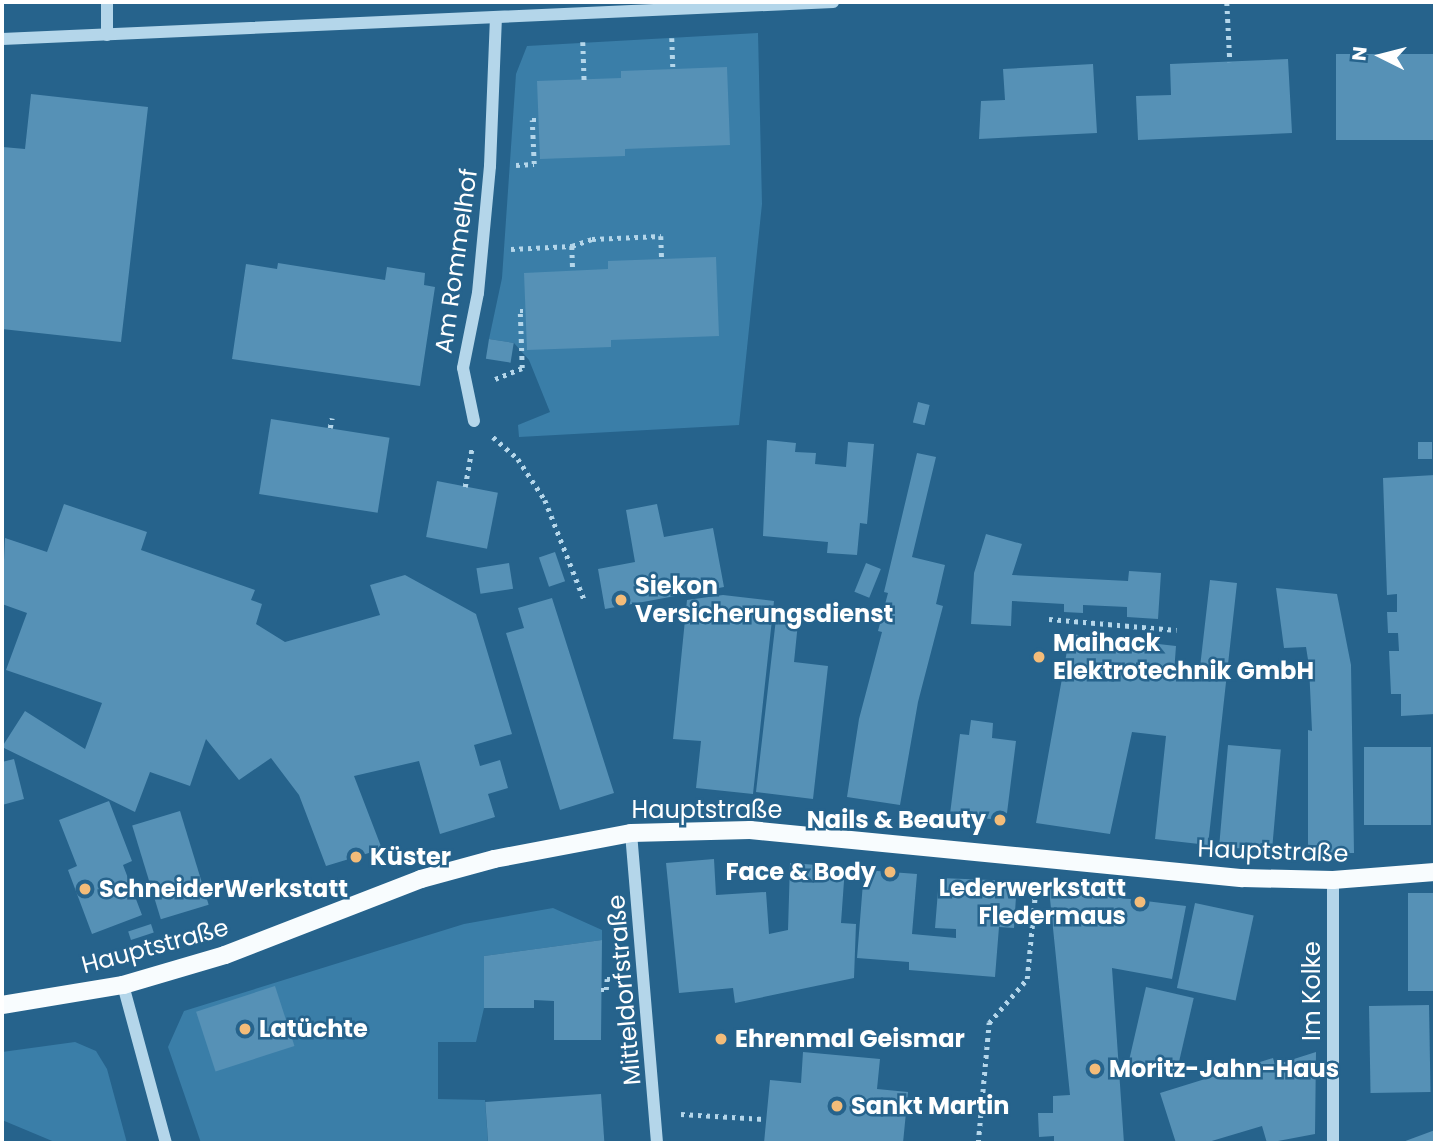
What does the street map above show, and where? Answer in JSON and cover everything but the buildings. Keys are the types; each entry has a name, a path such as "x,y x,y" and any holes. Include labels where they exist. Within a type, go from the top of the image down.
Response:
{"main road":[{"name":"Hauptstraße","path":"2,1005 123,985 225,955 421,879 508,856 631,833 750,830 1039,856 1243,878 1333,880 1435,872"}],"street":[{"path":"107,2 107,35"},
{"path":"2,40 833,2"},
{"name":"Am Rommelhof","path":"474,421 463,368 482,250 491,166 496,17"},
{"name":"Mitteldorfstraße","path":"631,833 657,1143"},
{"name":"Im Kolke","path":"1333,880 1333,1143"},
{"path":"123,985 166,1143"}],"path":[{"path":"1227,2 1230,62"},
{"path":"582,13 584,80"},
{"path":"491,166 534,164 533,120 539,120"},
{"path":"482,250 572,246 592,239 661,236 662,260"},
{"path":"572,246 573,271"},
{"path":"468,390 522,369 520,311 525,311"},
{"path":"330,428 332,418"},
{"path":"465,487 474,421"},
{"path":"474,421 518,459 545,500 584,599"},
{"path":"1049,619 1177,630"},
{"path":"978,1143 989,1023 1027,979 1039,856"},
{"path":"601,990 606,990 607,979"},
{"path":"683,1114 766,1119"}],"shaded area":[{"path":"758,33 762,204 739,425 519,437 518,425 550,412 529,360 514,343 489,339 502,278 516,74 527,46"},
{"path":"553,908 602,930 602,940 484,956 484,1008 476,1042 438,1042 438,1099 485,1100 488,1143 201,1143 168,1047 184,1011 464,924"},
{"path":"75,1042 96,1051 107,1069 127,1143 57,1143 2,1120 2,1052"}],"place":[{"name":"Siekon Versicherungsdienst","path":"621,600"},
{"name":"Maihack Elektrotechnik GmbH","path":"1039,657"},
{"name":"Nails & Beauty","path":"1000,820"},
{"name":"Küster","path":"356,857"},
{"name":"Face & Body","path":"890,872"},
{"name":"SchneiderWerkstatt","path":"85,889"},
{"name":"Lederwerkstatt Fledermaus","path":"1140,902"},
{"name":"Latüchte","path":"245,1029"},
{"name":"Ehrenmal Geismar","path":"721,1039"},
{"name":"Moritz-Jahn-Haus","path":"1095,1069"},
{"name":"Sankt Martin","path":"837,1106"}]}
